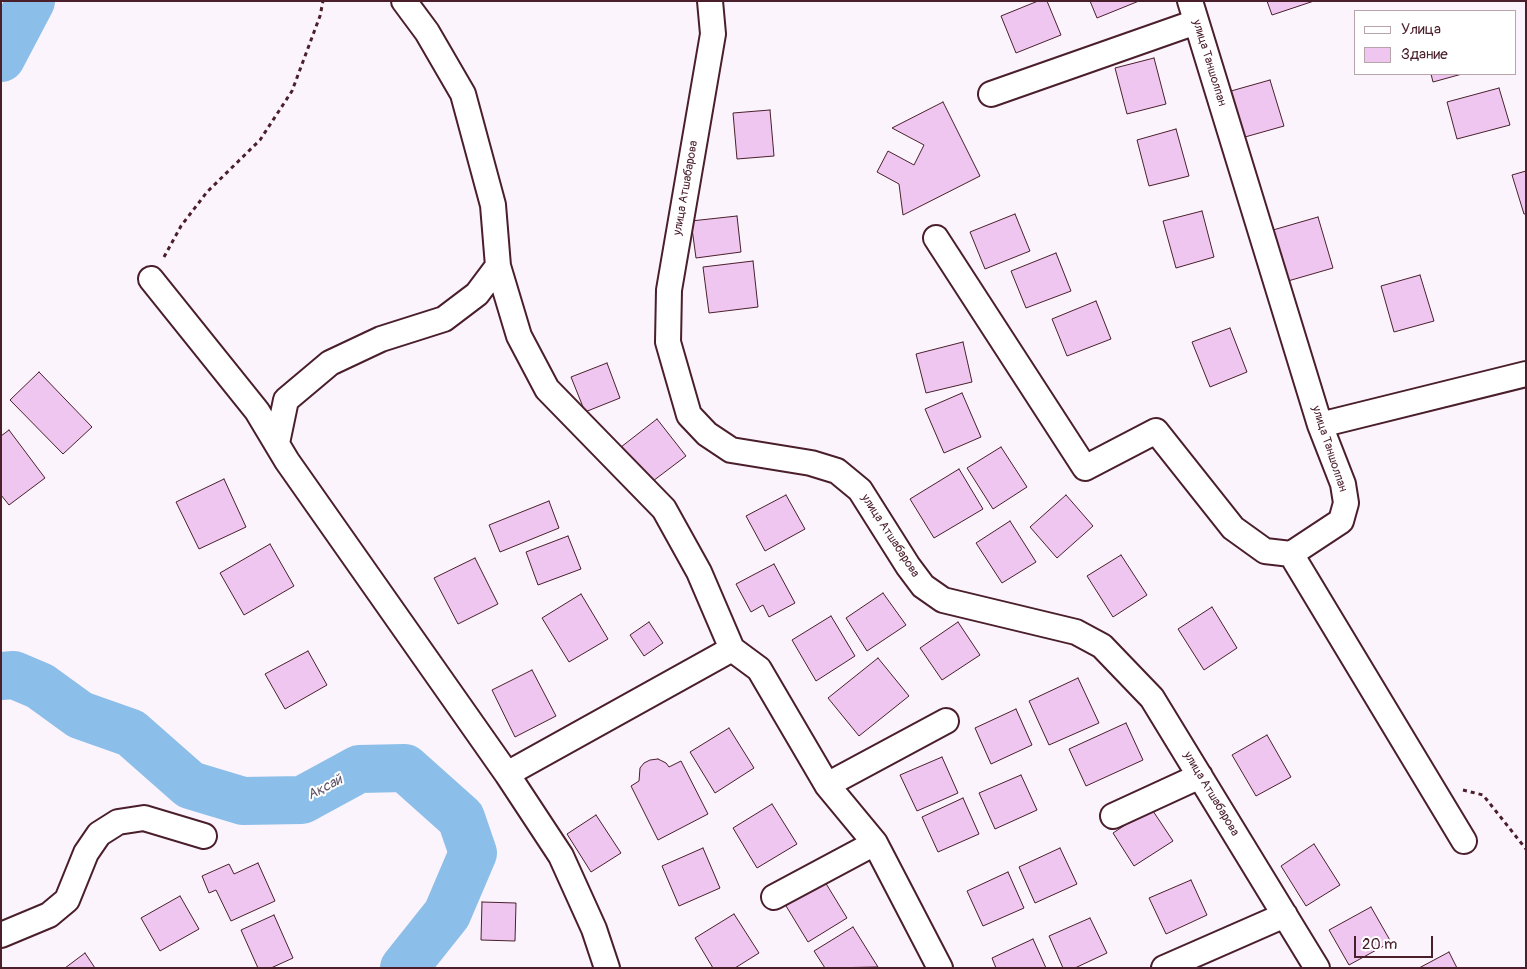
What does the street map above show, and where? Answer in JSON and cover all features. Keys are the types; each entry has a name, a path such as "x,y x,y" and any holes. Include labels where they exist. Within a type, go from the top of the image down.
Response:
{"street":[{"path":"404,1 428,32 463,94 493,205 498,266 519,336 547,389 664,510 699,572 732,649 759,669 827,785 875,843 940,968"},
{"name":"улица Атшабарова","path":"710,1 713,34 669,290 668,342 689,415 707,434 731,450 811,463 837,472 860,490 908,566 923,586 943,600 1076,632 1102,646 1152,698 1317,968"},
{"path":"991,94 1193,12"},
{"name":"улица Таншолпан","path":"1193,12 1320,425 1343,484 1346,503 1341,521 1291,554"},
{"path":"936,238 1085,468 1156,431 1233,528 1265,551 1291,554 1464,841"},
{"path":"276,443 286,400 330,363 381,339 444,319 477,294 498,266"},
{"path":"151,279 257,411 287,461 507,774 561,856 594,929 607,968"},
{"path":"1320,425 1526,374"},
{"path":"507,774 732,649"},
{"path":"827,785 946,721"},
{"path":"1113,816 1200,776"},
{"path":"1,935 49,915 67,900 86,853 99,834 118,822 144,818 204,836"},
{"path":"774,898 875,843"},
{"path":"1164,968 1285,915"}],"path":[{"path":"151,279 181,226 207,192 260,140 292,91 320,16 323,1"},
{"path":"1428,781 1483,795 1526,849"}],"building":[{"path":"1038,1 1047,1 1061,35 1016,53 1001,16"},
{"path":"1090,1 1139,1 1097,18"},
{"path":"1267,1 1314,1 1272,15"},
{"path":"1154,58 1166,104 1127,114 1115,68"},
{"path":"1431,75 1458,75 1433,82"},
{"path":"1270,80 1284,126 1245,137 1231,91"},
{"path":"1499,88 1510,125 1457,139 1447,102"},
{"path":"943,102 980,176 903,215 899,184 877,172 888,151 914,165 924,145 892,128"},
{"path":"770,110 774,156 737,159 733,113"},
{"path":"1176,129 1189,176 1149,186 1137,140"},
{"path":"1526,171 1526,214 1524,214 1512,175"},
{"path":"1202,211 1214,257 1176,268 1163,221"},
{"path":"1015,214 1030,251 985,269 970,232"},
{"path":"737,216 741,252 696,258 691,221"},
{"path":"1318,217 1333,268 1288,281 1273,230"},
{"path":"1056,253 1071,291 1026,308 1011,271"},
{"path":"753,261 758,307 709,313 703,267"},
{"path":"1420,275 1434,321 1394,332 1381,286"},
{"path":"1096,301 1111,339 1067,356 1052,319"},
{"path":"1230,328 1247,372 1210,387 1192,342"},
{"path":"963,342 972,382 926,393 916,354"},
{"path":"607,363 620,398 585,412 571,377"},
{"path":"39,372 92,427 63,454 10,400"},
{"path":"962,393 981,437 944,453 925,409"},
{"path":"657,419 686,456 649,484 621,447"},
{"path":"9,430 45,478 9,505 1,495 1,436"},
{"path":"1001,447 1027,487 993,509 967,468"},
{"path":"959,469 983,509 934,538 910,499"},
{"path":"224,479 246,527 199,549 176,502"},
{"path":"786,495 805,529 765,551 746,516"},
{"path":"1066,495 1093,526 1057,558 1030,527"},
{"path":"549,501 559,528 500,552 489,525"},
{"path":"1010,521 1036,562 1002,583 976,543"},
{"path":"568,536 581,569 538,585 526,552"},
{"path":"270,544 294,586 244,615 220,573"},
{"path":"1121,555 1147,595 1113,617 1087,576"},
{"path":"475,558 498,604 458,624 434,578"},
{"path":"774,564 795,603 769,617 763,605 751,612 736,584"},
{"path":"883,593 906,625 867,651 846,618"},
{"path":"581,594 608,639 569,662 542,618"},
{"path":"1212,607 1237,648 1204,670 1178,629"},
{"path":"831,616 855,656 816,681 792,640"},
{"path":"649,622 663,643 644,656 630,635"},
{"path":"958,622 980,655 942,680 920,648"},
{"path":"308,651 327,685 285,709 265,674"},
{"path":"878,658 909,696 859,736 828,698"},
{"path":"532,670 556,716 515,737 492,690"},
{"path":"1078,678 1099,723 1049,745 1029,701"},
{"path":"1016,709 1032,745 991,764 975,728"},
{"path":"1126,723 1143,760 1086,786 1069,749"},
{"path":"729,728 754,768 715,793 690,752"},
{"path":"1267,735 1291,777 1256,796 1232,755"},
{"path":"942,757 958,793 917,811 900,775"},
{"path":"658,759 669,767 681,761 708,814 658,840 631,786 639,781 640,768 644,763"},
{"path":"1021,775 1037,810 995,829 979,793"},
{"path":"963,798 979,834 938,852 922,817"},
{"path":"772,804 797,844 757,868 733,828"},
{"path":"1151,808 1173,841 1134,866 1113,833"},
{"path":"596,815 621,853 591,872 567,834"},
{"path":"1314,844 1340,885 1306,906 1281,866"},
{"path":"703,848 720,888 679,906 662,866"},
{"path":"1060,848 1077,884 1035,903 1019,867"},
{"path":"258,863 275,901 231,921 216,890 209,893 202,876 229,864 234,874"},
{"path":"1008,872 1024,908 983,926 967,891"},
{"path":"822,877 847,918 808,942 783,901"},
{"path":"1191,880 1207,915 1166,934 1149,898"},
{"path":"180,896 199,929 160,951 141,918"},
{"path":"482,902 516,903 515,941 481,940"},
{"path":"1371,907 1391,942 1349,965 1329,930"},
{"path":"734,914 759,953 735,968 713,968 695,938"},
{"path":"274,915 293,958 271,968 258,968 241,930"},
{"path":"1090,918 1107,953 1075,968 1063,968 1049,936"},
{"path":"853,927 878,967 825,968 814,951"},
{"path":"1033,939 1046,968 996,968 992,958"},
{"path":"1449,952 1457,968 1419,968"},
{"path":"85,953 95,968 65,968"}],"waterway":[{"name":"Ақсай","path":"1,58 31,1"},
{"name":"Ақсай","path":"1,676 14,675 40,686 80,715 131,733 190,785 243,801 302,800 359,769 405,768 461,818 473,853 447,914 404,968"}]}
